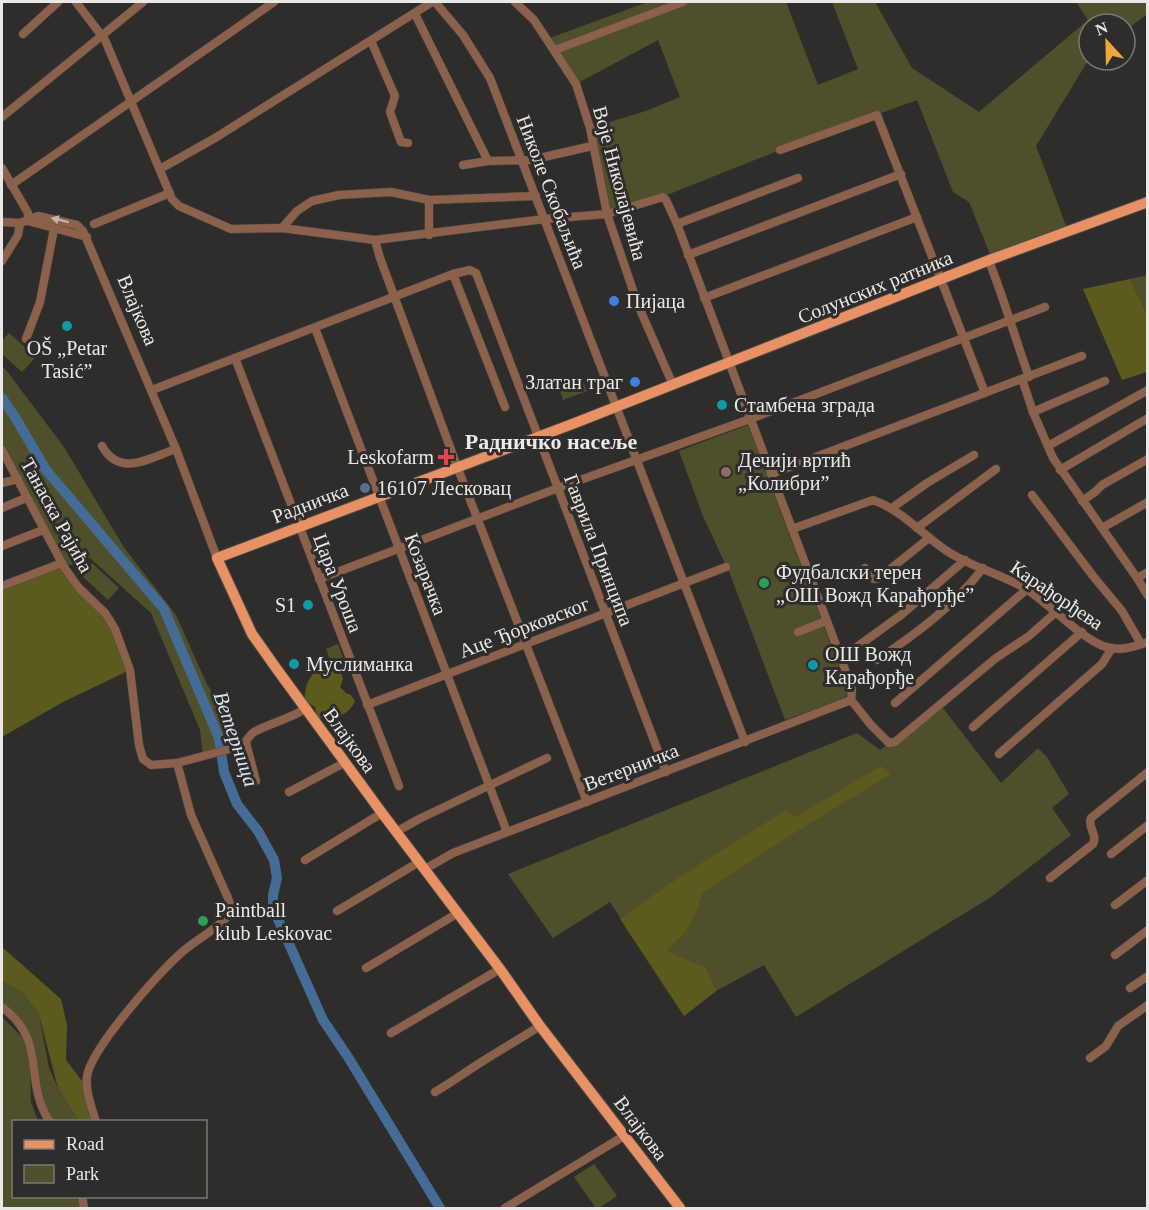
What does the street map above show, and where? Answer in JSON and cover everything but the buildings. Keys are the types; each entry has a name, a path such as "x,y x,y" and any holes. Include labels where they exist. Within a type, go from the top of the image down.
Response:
{"main road":[{"name":"Солунских ратника","path":"617,406 989,261 1148,202"},
{"name":"Радничка","path":"217,558 617,406"},
{"name":"Влајкова","path":"217,558 252,634 305,709 500,969 540,1026 680,1209"}],"street":[{"path":"23,34 58,2"},
{"path":"76,2 102,35 174,202 231,229 282,228 375,240 545,219 607,214 663,197 688,255 840,656 852,690 851,700 871,725 892,744 1056,612"},
{"path":"2,117 143,2"},
{"path":"11,185 274,2"},
{"path":"160,169 215,138 433,2"},
{"name":"Николе Скобаљића","path":"433,2 463,35 490,78 686,583 745,742"},
{"name":"Воје Николајевића","path":"515,2 526,10 555,50 579,90 590,128 607,214 638,305 673,385"},
{"path":"555,50 683,2"},
{"path":"415,14 488,161"},
{"path":"371,41 395,96 390,112 396,129 401,142 408,143"},
{"path":"780,150 877,115 985,393"},
{"path":"463,165 488,161 523,160 592,146"},
{"path":"2,168 28,213 2,261"},
{"path":"688,255 901,174"},
{"path":"676,224 798,178"},
{"path":"282,228 297,212 319,198 339,195 387,192 429,200 536,196"},
{"path":"24,222 38,216 64,221 81,228 170,194"},
{"path":"429,200 429,235"},
{"path":"704,298 917,217"},
{"path":"2,222 24,222 87,237 94,224"},
{"name":"Влајкова","path":"81,228 87,237 152,390 217,558"},
{"path":"26,339 40,302 54,229"},
{"path":"375,240 458,466 587,802"},
{"path":"989,261 1003,297 1026,378 1033,412 1048,446 1060,470 1148,596"},
{"name":"Гаврила Принципа","path":"453,274 470,270 476,273 666,772"},
{"path":"152,390 453,274 505,407"},
{"path":"319,579 1045,308"},
{"name":"Козарачка","path":"315,328 507,832"},
{"path":"771,474 1082,356"},
{"name":"Цара Уроша","path":"235,358 399,786"},
{"path":"1033,412 1105,381"},
{"path":"1048,446 1148,390"},
{"path":"1060,470 1148,418"},
{"path":"102,446 112,460 126,464 176,449"},
{"name":"Танаска Рајића","path":"2,450 6,464 18,479 62,563 78,587 105,613 116,628 130,670 139,745 143,759 151,765 177,764 243,745"},
{"path":"892,508 927,483 974,455"},
{"path":"1082,501 1102,484 1148,459"},
{"path":"917,528 996,469"},
{"path":"2,483 18,479"},
{"path":"1032,495 1144,643"},
{"path":"2,507 26,498"},
{"name":"Карађорђева","path":"792,529 873,500 892,508 945,550 1026,590 1102,645 1126,649 1144,643"},
{"path":"1102,528 1148,502"},
{"path":"2,546 44,530"},
{"path":"864,568 870,577 879,578 929,538"},
{"path":"840,656 854,649 901,615 965,560"},
{"path":"2,585 62,563"},
{"name":"Аце Ђорковског","path":"367,705 726,567"},
{"path":"877,660 899,646 947,607 983,568"},
{"path":"1137,578 1148,572"},
{"path":"895,703 1026,590"},
{"path":"798,632 826,621"},
{"path":"973,727 1082,632"},
{"path":"999,754 1102,664 1113,648"},
{"name":"Ветерничка","path":"337,912 422,866 851,700"},
{"path":"256,781 243,745 252,733 294,716 305,709"},
{"path":"396,832 547,758"},
{"path":"289,792 344,763"},
{"path":"96,1120 86,1080 88,1069 95,1055 128,1011 162,973 188,947 224,921 230,909 228,898 191,815 177,764"},
{"path":"1050,878 1093,844 1095,838 1090,826 1091,818 1148,772"},
{"path":"305,860 382,813"},
{"path":"1111,854 1148,825"},
{"path":"1115,905 1148,880"},
{"path":"366,968 458,913"},
{"path":"1115,955 1148,930"},
{"path":"391,1033 500,969"},
{"path":"1130,988 1148,976"},
{"path":"1090,1058 1106,1046 1118,1026 1148,1005"},
{"path":"2,1007 16,1020 29,1040 33,1052 37,1093 40,1105 49,1120"},
{"path":"435,1092 540,1026"},
{"path":"505,1209 624,1136"}],"green space":[{"path":"648,2 786,2 818,85 858,69 832,2 875,2 912,68 979,112 1077,29 1077,72 1081,72 1036,146 1068,231 992,259 969,202 953,192 917,100 780,150 667,195 607,214 590,128 646,111 680,97 658,40 576,84 547,39"},
{"path":"1076,2 1147,2 1147,14 1137,22 1137,12 1083,12"},
{"path":"1147,275 1147,314 1130,279"},
{"path":"9,333 36,357 22,372 2,354 2,341"},
{"path":"2,367 64,447 123,546 176,615 205,680 241,746 203,756 200,730 151,613 90,558 64,567 2,450"},
{"path":"581,377 587,391 563,400 558,386"},
{"path":"748,425 848,691 845,698 785,720 730,574 703,516 679,451"},
{"path":"92,563 119,588 108,600 81,575"},
{"path":"338,644 343,657 331,662 326,649"},
{"path":"939,703 1001,783 1038,748 1047,757 1069,794 1052,808 1071,835 991,897 796,1017 764,965 716,991 684,1016 610,902 553,938 508,874 857,733 880,750"},
{"path":"2,981 23,993 39,1015 49,1068 58,1088 78,1120 49,1120 45,1114 29,1040 2,1007"},
{"path":"2,1017 23,1038 30,1064 31,1102 38,1120 12,1120 12,1198 77,1198 82,1208 2,1208"},
{"path":"594,1164 617,1196 599,1208 596,1208 574,1177"}],"shaded area":[{"path":"1130,279 1147,314 1147,372 1122,380 1083,289"},
{"path":"64,567 105,613 130,670 63,702 2,737 2,590"},
{"path":"326,667 341,671 343,679 340,687 355,701 345,713 330,718 318,718 315,707 305,701 306,690 312,675"},
{"path":"881,766 891,774 702,893 690,926 666,951 705,967 716,991 684,1016 620,919 678,878 786,810 796,817"},
{"path":"2,947 61,999 67,1025 66,1060 88,1089 96,1120 78,1120 58,1088 39,1015 23,993 2,981"}],"waterway":[{"name":"Ветерница","path":"2,398 46,470 164,609 219,738 224,772 237,804 258,831 274,860 277,878 273,908 323,1020 440,1208"}],"place":[{"name":"Пијаца","path":"614,301"},
{"name":"OŠ „Petar Tasić”","path":"67,326"},
{"name":"Златан траг","path":"635,382"},
{"name":"Стамбена зграда","path":"722,405"},
{"name":"Leskofarm","path":"446,457"},
{"name":"Дечији вртић „Колибри”","path":"726,472"},
{"name":"16107 Лесковац","path":"365,488"},
{"name":"Фудбалски терен „ОШ Вожд Карађорђе”","path":"764,583"},
{"name":"S1","path":"308,605"},
{"name":"Муслиманка","path":"294,664"},
{"name":"ОШ Вожд Карађорђе","path":"813,665"},
{"name":"Paintball klub Leskovac","path":"203,921"}],"district":[{"name":"Радничко насеље","path":"551,441"}]}
